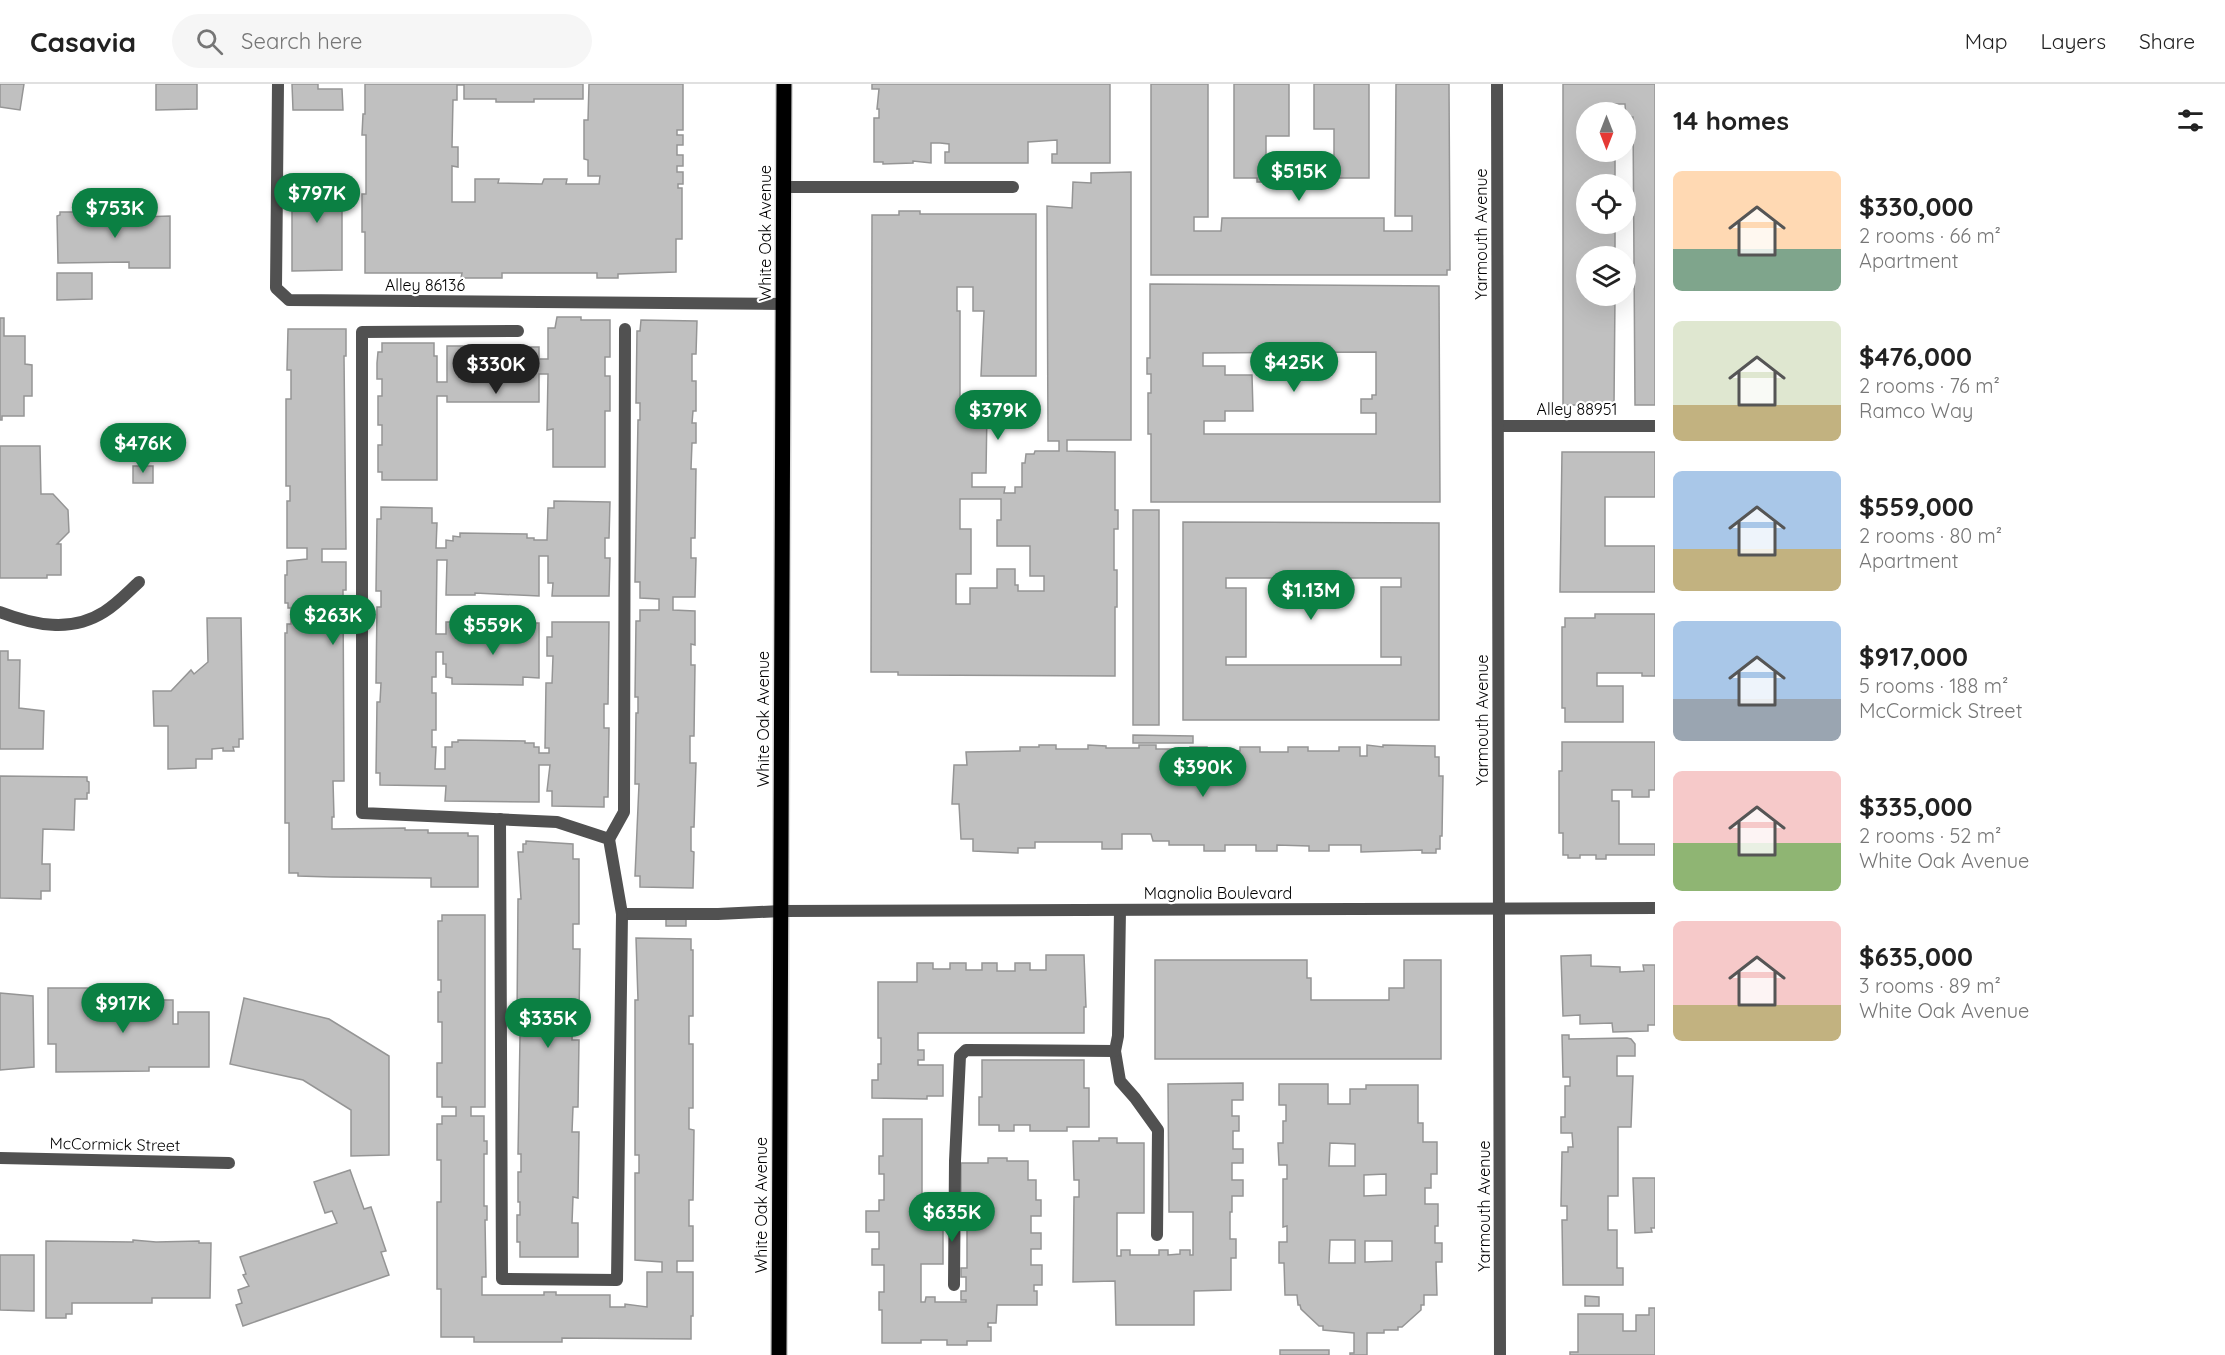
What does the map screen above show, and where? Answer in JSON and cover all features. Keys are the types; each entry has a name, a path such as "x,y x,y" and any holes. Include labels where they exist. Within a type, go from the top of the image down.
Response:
{"main road":[{"name":"White Oak Avenue","path":"779,1355 784,84"}],"street":[{"name":"Alley 86136","path":"278,84 276,288 289,300 783,304"},
{"name":"Yarmouth Avenue","path":"1497,84 1500,1355"},
{"path":"784,187 1013,187"},
{"path":"500,819 502,1279 617,1280 622,914 609,839 624,812 625,328"},
{"path":"518,331 362,332 362,813 558,822 609,839"},
{"name":"Alley 88951","path":"1498,426 1655,426"},
{"path":"0,612 26,622 64,626 85,622 105,612 139,582"},
{"name":"Magnolia Boulevard","path":"622,914 718,914 781,911 1655,908"},
{"path":"1120,910 1118,1035 1115,1051 1120,1082 1135,1098 1158,1130 1157,1236"},
{"path":"954,1286 955,1161 960,1056 966,1050 1115,1051"},
{"name":"McCormick Street","path":"0,1158 229,1163"}],"building":[{"path":"0,84 24,84 20,110 0,107"},
{"path":"156,84 197,84 197,109 156,110"},
{"path":"292,84 318,84 318,89 342,89 343,110 293,110"},
{"path":"365,84 583,84 583,99 534,99 534,102 464,99 464,85 457,85 457,100 453,100 452,147 458,147 458,167 452,166 452,202 475,202 475,179 499,179 498,183 542,184 544,179 567,179 566,184 599,184 600,176 588,176 588,160 584,159 584,120 588,120 589,84 683,84 683,130 677,130 677,135 683,135 683,145 677,145 677,155 683,155 683,166 677,166 677,172 683,172 683,184 678,184 678,188 682,188 682,239 676,239 676,272 618,274 618,278 597,278 597,273 502,273 502,278 461,278 462,273 365,273 362,194 366,194 366,135 362,135"},
{"path":"872,84 1110,84 1110,163 1052,163 1052,154 1057,154 1057,140 1028,142 1028,163 945,163 945,152 949,152 949,144 940,143 931,143 931,163 913,161 913,163 883,164 883,162 874,162 874,118 879,118 879,109 877,109 879,89 872,89"},
{"path":"1151,84 1208,84 1208,217 1194,217 1194,231 1221,231 1222,218 1384,218 1384,231 1412,231 1412,216 1395,216 1396,84 1449,84 1450,270 1447,270 1447,275 1151,275"},
{"path":"1234,84 1289,84 1289,136 1266,136 1266,182 1257,182 1257,178 1234,178"},
{"path":"1314,84 1369,84 1369,178 1334,178 1334,129 1314,129"},
{"path":"1563,84 1655,84 1655,405 1635,405 1636,246 1634,246 1634,234 1636,234 1636,174 1633,174 1633,162 1636,162 1636,102 1576,102 1576,162 1615,162 1615,174 1576,174 1576,234 1615,234 1615,246 1576,246 1576,306 1615,306 1614,405 1563,405"},
{"path":"1131,172 1131,440 1067,440 1067,451 1115,452 1115,510 1118,510 1118,529 1114,529 1114,570 1117,570 1115,676 898,675 898,672 871,672 872,215 899,215 899,211 920,211 920,214 1036,214 1036,376 981,376 984,311 973,311 973,287 957,287 957,311 960,311 960,398 973,398 973,411 987,411 986,473 972,473 972,487 1005,487 1004,493 1015,493 1015,487 1022,487 1022,463 1025,463 1026,454 1034,454 1035,451 1059,451 1059,441 1048,441 1047,206 1072,208 1073,182 1091,183 1091,173","holes":["960,499 1001,499 1001,520 997,520 997,546 1030,546 1030,576 1044,576 1044,591 1018,591 1018,585 1015,585 1015,569 997,569 997,588 970,588 970,604 956,604 956,574 971,574 971,529 960,529"]},
{"path":"292,178 342,178 342,270 292,271"},
{"path":"117,207 140,210 140,217 170,216 170,268 129,268 129,262 58,263 57,216 60,212 88,212 88,216 106,216 106,211"},
{"path":"57,273 92,273 92,299 57,300"},
{"path":"1150,284 1439,286 1440,502 1151,502 1151,434 1148,434 1148,393 1151,393 1151,374 1147,374 1147,358 1150,358","holes":["1376,352 1376,395 1372,395 1372,399 1361,399 1361,413 1376,413 1376,434 1204,434 1204,421 1225,421 1225,411 1253,411 1252,375 1225,375 1225,366 1203,366 1203,353"]},
{"path":"557,317 610,320 610,357 605,357 605,376 610,376 610,411 605,411 605,467 553,467 553,429 547,430 548,374 539,374 539,402 447,402 447,396 437,396 437,480 382,480 382,472 378,472 378,445 382,445 382,425 378,425 378,396 382,396 382,379 377,379 377,363 378,352 382,352 382,343 434,343 434,356 437,356 437,382 447,382 447,346 476,346 476,352 502,352 502,347 539,347 539,359 548,359 548,328 555,328"},
{"path":"0,318 4,318 4,336 25,336 25,364 32,365 32,396 24,396 24,416 2,416 2,420 0,420"},
{"path":"641,320 697,321 696,354 692,354 692,381 696,381 696,411 693,411 692,423 696,423 696,443 692,443 691,469 696,469 695,538 691,538 691,558 696,558 695,597 673,597 673,610 695,611 695,645 691,644 691,665 695,665 694,736 690,736 690,763 696,763 694,827 691,827 691,851 694,852 693,888 640,887 640,876 635,876 639,784 635,784 636,713 638,713 638,697 635,697 636,621 640,621 640,610 659,610 659,599 640,598 640,582 635,582 638,420 640,420 640,403 636,403 637,331 640,331"},
{"path":"288,329 346,329 346,356 344,356 346,549 322,549 322,562 346,562 346,590 343,590 344,781 333,781 332,829 405,828 405,830 428,830 428,833 468,833 468,836 478,836 478,887 431,887 431,878 298,876 298,873 289,873 289,823 285,823 285,633 287,633 287,624 291,624 291,608 288,608 288,603 285,603 285,575 287,575 287,561 307,559 307,548 287,548 287,501 290,501 290,486 286,486 286,399 291,399 291,370 287,370"},
{"path":"0,446 40,446 41,494 53,494 68,510 69,532 57,544 61,544 61,575 47,575 47,578 0,578"},
{"path":"1562,452 1655,452 1655,497 1605,497 1605,546 1655,546 1655,592 1560,592"},
{"path":"133,466 153,466 153,483 133,483"},
{"path":"554,501 610,502 609,538 605,538 605,558 610,558 609,596 552,596 553,583 548,583 548,556 539,556 539,596 475,593 475,595 446,595 447,560 437,560 436,634 446,634 446,622 483,622 483,627 502,627 502,623 539,623 539,678 523,677 523,685 452,684 452,678 446,677 443,652 436,652 436,677 432,677 432,693 436,693 436,730 432,730 432,747 436,747 435,769 445,769 445,747 452,747 452,742 458,742 458,740 525,741 525,743 534,743 534,747 539,747 539,753 549,753 549,748 545,748 546,683 552,683 553,656 547,656 547,637 552,637 552,622 609,622 608,704 604,704 604,728 609,728 608,797 604,797 604,807 552,806 552,791 547,791 550,765 539,765 539,802 445,801 446,786 380,785 380,773 376,773 377,702 380,702 381,683 376,683 377,607 381,607 381,591 376,591 377,519 381,519 381,507 432,508 432,523 437,523 436,548 446,548 446,540 453,541 453,536 460,537 460,533 527,534 527,538 547,540 548,508 554,508"},
{"path":"1133,510 1159,510 1159,725 1133,725"},
{"path":"1183,522 1439,523 1439,720 1183,720","holes":["1226,578 1401,578 1401,587 1381,587 1381,657 1401,657 1401,665 1226,665 1226,657 1246,657 1246,588 1226,588"]},
{"path":"1595,614 1655,614 1655,676 1642,676 1642,673 1597,673 1597,686 1623,686 1623,722 1565,722 1565,708 1562,708 1562,627 1565,627 1565,618 1595,618"},
{"path":"207,618 241,618 243,739 239,739 239,747 233,747 234,751 223,751 223,748 212,749 212,759 196,759 196,768 168,769 168,726 154,726 153,691 171,691 191,670 194,674 208,662"},
{"path":"0,651 8,651 8,660 20,660 19,708 44,711 43,749 0,749"},
{"path":"1133,735 1193,736 1193,743 1133,743"},
{"path":"1562,742 1655,742 1655,790 1649,790 1649,797 1632,797 1632,790 1612,790 1612,801 1619,801 1619,844 1655,844 1655,855 1606,855 1606,859 1596,859 1596,855 1568,858 1568,855 1563,855 1563,833 1559,833 1559,771 1562,771"},
{"path":"1039,745 1056,745 1056,749 1088,749 1088,745 1106,746 1106,748 1139,748 1139,745 1156,745 1156,749 1174,749 1174,752 1190,752 1190,747 1207,747 1207,751 1240,751 1240,747 1260,747 1260,752 1288,752 1288,747 1308,747 1308,751 1339,751 1339,747 1360,747 1360,756 1367,756 1367,745 1435,746 1435,757 1439,757 1439,776 1443,776 1440,849 1436,849 1436,853 1422,853 1422,850 1361,852 1361,845 1329,845 1329,851 1309,851 1309,846 1277,845 1277,851 1256,851 1256,845 1225,845 1225,851 1204,851 1204,845 1169,845 1169,841 1153,841 1151,834 1122,834 1122,849 1102,849 1102,842 1035,842 1035,848 1018,848 1018,853 973,851 973,839 961,839 959,804 952,804 954,765 967,765 966,752 1020,751 1020,747 1039,747"},
{"path":"0,776 87,777 89,782 87,799 75,799 74,830 43,829 42,864 50,864 50,891 41,891 41,899 0,898"},
{"path":"526,841 573,844 573,859 579,859 579,924 573,924 573,949 580,949 579,1015 573,1015 572,1040 579,1040 578,1107 573,1107 572,1132 579,1132 578,1198 573,1197 572,1223 578,1223 578,1257 520,1257 520,1242 517,1242 517,1215 520,1215 518,1172 521,1172 521,1154 518,1154 520,1018 517,1018 518,899 521,899 518,852 523,852 523,844 526,844"},
{"path":"442,915 485,915 485,1107 471,1107 471,1116 484,1116 484,1141 487,1141 487,1154 484,1154 484,1206 487,1206 487,1220 485,1220 486,1277 482,1277 482,1295 544,1295 544,1292 556,1292 556,1295 610,1295 610,1307 625,1307 625,1304 647,1307 647,1272 662,1272 662,1262 635,1260 635,1173 639,1173 639,1155 635,1155 635,1000 638,1000 636,938 691,939 693,1016 689,1016 689,1044 693,1044 693,1108 689,1108 689,1129 694,1130 693,1200 689,1200 689,1226 693,1226 693,1261 677,1261 677,1272 693,1272 691,1339 562,1338 562,1342 474,1342 474,1337 441,1337 441,1289 437,1289 437,1202 441,1202 441,1160 437,1160 437,1124 442,1124 442,1116 456,1116 456,1107 442,1107 442,1097 437,1097 437,1063 442,1063 442,1022 438,1022 438,992 441,992 441,980 438,980 438,921 442,921"},
{"path":"666,915 686,915 686,926 666,926"},
{"path":"1046,955 1084,955 1086,1007 1084,1007 1084,1033 918,1033 918,1050 924,1050 924,1060 918,1060 918,1065 943,1065 943,1096 927,1096 927,1099 872,1098 872,1080 878,1080 878,1064 881,1064 881,1038 878,1038 878,982 917,982 917,963 933,963 933,969 950,969 950,963 966,963 966,970 982,970 982,963 997,963 997,971 1015,971 1015,963 1030,963 1030,970 1046,970"},
{"path":"1591,955 1591,966 1620,967 1620,972 1644,971 1643,965 1655,965 1655,1025 1648,1025 1648,1031 1613,1032 1612,1023 1580,1024 1580,1015 1563,1016 1561,956"},
{"path":"1155,960 1307,960 1307,978 1311,978 1311,1000 1389,1000 1389,988 1404,988 1404,960 1441,960 1441,1059 1155,1059"},
{"path":"48,988 90,988 90,1000 173,1000 173,1024 178,1024 178,1012 209,1012 209,1067 149,1067 149,1071 56,1072 56,1044 48,1044"},
{"path":"0,993 33,996 34,1067 0,1070"},
{"path":"244,998 329,1019 389,1056 389,1155 351,1156 351,1110 303,1080 230,1064"},
{"path":"1562,1035 1569,1035 1569,1039 1627,1038 1635,1044 1635,1056 1617,1056 1617,1076 1633,1076 1631,1127 1618,1127 1618,1196 1608,1196 1608,1230 1617,1230 1617,1268 1623,1268 1623,1285 1563,1285 1562,1220 1567,1220 1567,1206 1561,1206 1562,1152 1568,1152 1568,1147 1573,1147 1572,1133 1561,1133 1561,1117 1565,1117 1565,1086 1570,1086 1570,1077 1563,1077"},
{"path":"982,1060 1084,1060 1084,1088 1089,1088 1089,1127 1067,1127 1067,1131 1030,1131 1030,1125 1014,1125 1014,1131 999,1131 999,1125 979,1125"},
{"path":"1243,1083 1243,1100 1232,1100 1232,1116 1239,1116 1239,1131 1233,1131 1233,1149 1243,1149 1243,1163 1232,1163 1232,1180 1243,1180 1243,1196 1232,1196 1230,1239 1236,1239 1236,1258 1231,1258 1231,1290 1194,1291 1194,1325 1116,1325 1115,1281 1073,1282 1074,1197 1079,1197 1079,1180 1074,1180 1073,1141 1117,1138 1117,1143 1144,1143 1144,1213 1117,1213 1117,1256 1121,1256 1121,1250 1130,1250 1130,1255 1159,1255 1159,1250 1168,1250 1168,1255 1180,1254 1180,1250 1190,1250 1190,1255 1193,1255 1193,1212 1169,1212 1168,1084"},
{"path":"1279,1084 1328,1084 1328,1104 1350,1104 1350,1089 1366,1089 1366,1085 1418,1085 1418,1123 1423,1123 1423,1142 1437,1142 1437,1174 1431,1174 1431,1188 1425,1188 1425,1204 1438,1204 1435,1243 1442,1243 1442,1262 1436,1262 1437,1295 1424,1295 1424,1305 1421,1305 1421,1310 1402,1327 1398,1327 1398,1330 1367,1333 1367,1355 1350,1355 1354,1353 1354,1333 1323,1330 1323,1326 1319,1326 1298,1305 1297,1295 1285,1295 1284,1263 1279,1263 1279,1242 1287,1242 1287,1226 1283,1227 1283,1179 1287,1179 1287,1165 1279,1165 1278,1143 1283,1143 1286,1105 1279,1105","holes":["1330,1143 1355,1144 1355,1166 1329,1166","1386,1174 1386,1195 1364,1196 1364,1175","1330,1240 1355,1240 1355,1263 1329,1263","1365,1241 1392,1241 1392,1261 1365,1262"]},
{"path":"883,1119 922,1119 922,1201 948,1203 948,1213 943,1213 943,1221 948,1221 948,1229 943,1229 943,1264 921,1264 921,1302 925,1302 926,1297 935,1297 935,1302 966,1302 966,1300 961,1300 961,1291 966,1291 966,1277 961,1277 961,1268 967,1268 967,1229 961,1229 961,1221 967,1221 967,1213 961,1213 961,1203 967,1203 967,1201 961,1201 961,1163 988,1163 988,1158 1028,1161 1028,1180 1036,1180 1036,1200 1041,1200 1041,1216 1031,1216 1031,1233 1041,1233 1041,1249 1031,1249 1031,1265 1042,1265 1042,1285 1034,1285 1034,1291 1037,1291 1037,1305 997,1305 996,1323 988,1323 988,1327 991,1327 991,1341 967,1341 967,1345 947,1345 947,1340 882,1343 882,1310 879,1310 879,1292 884,1292 884,1265 872,1265 872,1249 879,1249 879,1232 866,1232 866,1211 879,1211 879,1200 884,1200 884,1174 879,1174 879,1156 883,1156"},
{"path":"350,1170 364,1209 371,1207 386,1251 381,1252 389,1275 243,1326 236,1305 242,1303 238,1290 249,1286 243,1275 246,1274 240,1257 337,1223 332,1211 325,1213 314,1182"},
{"path":"1633,1178 1655,1178 1655,1228 1651,1228 1652,1232 1635,1233"},
{"path":"133,1240 211,1243 210,1298 152,1298 152,1303 72,1303 72,1314 66,1314 66,1318 46,1318 46,1241 133,1242"},
{"path":"0,1255 34,1255 34,1311 0,1310"},
{"path":"1585,1296 1599,1297 1599,1306 1585,1306"},
{"path":"1649,1308 1655,1308 1655,1355 1570,1355 1570,1352 1578,1352 1578,1314 1623,1314 1623,1331 1636,1331 1636,1315 1649,1315"},
{"path":"1280,1350 1329,1350 1329,1355 1280,1355"}]}
